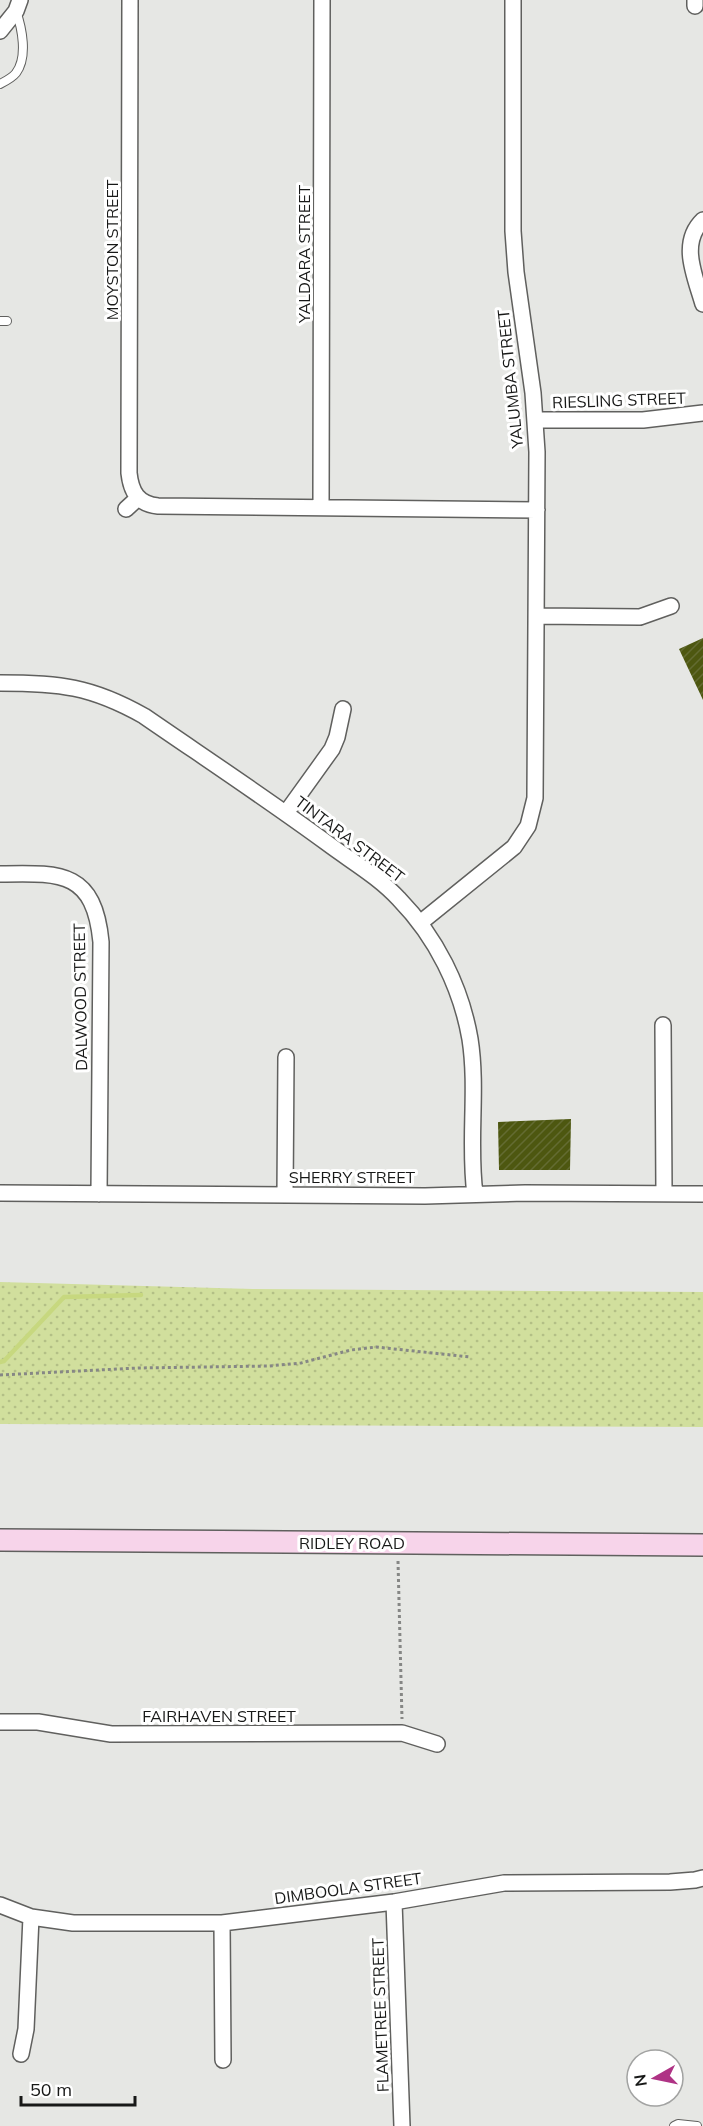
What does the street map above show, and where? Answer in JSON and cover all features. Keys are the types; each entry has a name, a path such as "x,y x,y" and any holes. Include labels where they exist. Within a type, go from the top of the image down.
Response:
{"street":[{"name":"MOYSTON STREET","path":"130,0 129,473 132,504 143,502 158,506 537,510"},
{"name":"YALDARA STREET","path":"321,507 322,0"},
{"name":"YALUMBA STREET","path":"420,923 505,856 533,829 536,777 536,420 516,272 513,231 513,0"},
{"path":"0,31 18,6"},
{"path":"703,220 693,233 690,243 692,263 703,304"},
{"name":"RIESLING STREET","path":"536,420 643,420 703,413"},
{"path":"537,616 640,617 671,606"},
{"name":"TINTARA STREET","path":"0,683 58,684 120,702 286,813 398,897 420,923 438,951 453,981 470,1039 473,1065 475,1194"},
{"path":"286,813 332,749 343,709"},
{"name":"DALWOOD STREET","path":"0,874 44,873 66,878 84,892 96,912 101,942 99,1194"},
{"path":"663,1025 664,1193"},
{"path":"285,1057 285,1195"},
{"name":"SHERRY STREET","path":"0,1193 703,1194"},
{"name":"RIDLEY ROAD","path":"0,1540 703,1545"},
{"name":"FAIRHAVEN STREET","path":"0,1722 38,1722 111,1734 402,1733 437,1744"},
{"name":"DIMBOOLA STREET","path":"0,1905 31,1917 73,1923 222,1923 394,1902 504,1883 670,1882 703,1878"},
{"name":"FLAMETREE STREET","path":"394,1902 402,2126"},
{"path":"21,2054 26,2029 31,1917"},
{"path":"222,1923 223,2060"}],"lane":[{"path":"0,84 15,74 22,58 22,30 18,6"},
{"path":"674,2126 678,2124 697,2126"}],"path":[{"path":"0,1375 138,1368 269,1366 301,1363 351,1350 376,1347 470,1358"},
{"path":"398,1561 402,1733"}],"green space":[{"path":"0,1282 253,1289 703,1292 703,1427 0,1424"}],"building":[{"path":"703,638 703,700 679,649"},
{"path":"571,1119 570,1170 499,1170 498,1122"}],"waterway":[{"path":"0,1362 4,1361 64,1297 141,1295"}]}
